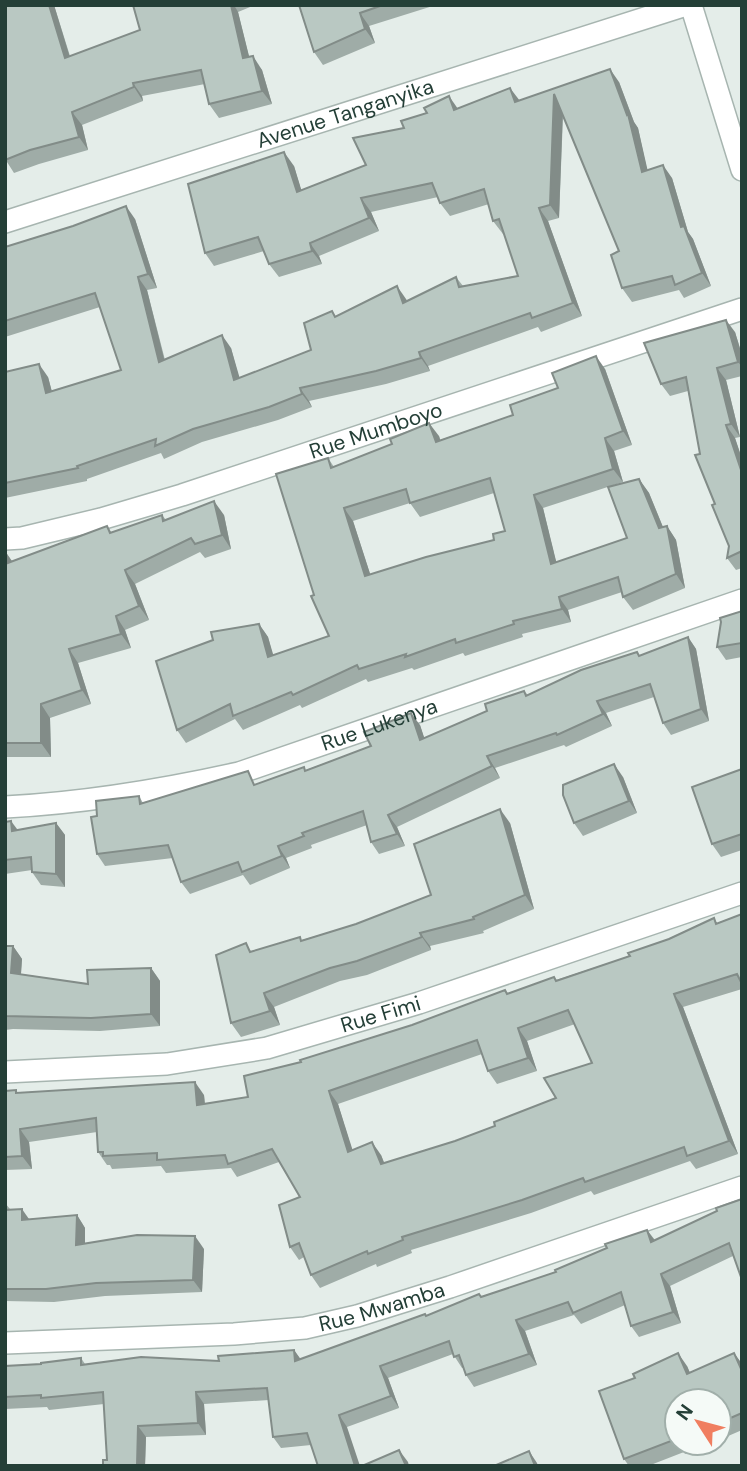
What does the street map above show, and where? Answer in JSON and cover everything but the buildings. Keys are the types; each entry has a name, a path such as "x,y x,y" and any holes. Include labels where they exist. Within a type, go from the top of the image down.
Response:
{"street":[{"path":"688,5 742,170"},
{"name":"Avenue Tanganyika","path":"5,222 688,5"},
{"name":"Rue Mumboyo","path":"5,539 22,538 182,495 742,309"},
{"name":"Rue Lukenya","path":"5,807 57,804 164,790 239,772 742,600"},
{"name":"Rue Fimi","path":"5,1072 167,1065 267,1048 419,1003 742,893"},
{"name":"Rue Mwamba","path":"5,1343 234,1334 305,1328 357,1316 423,1295 742,1187"}]}
